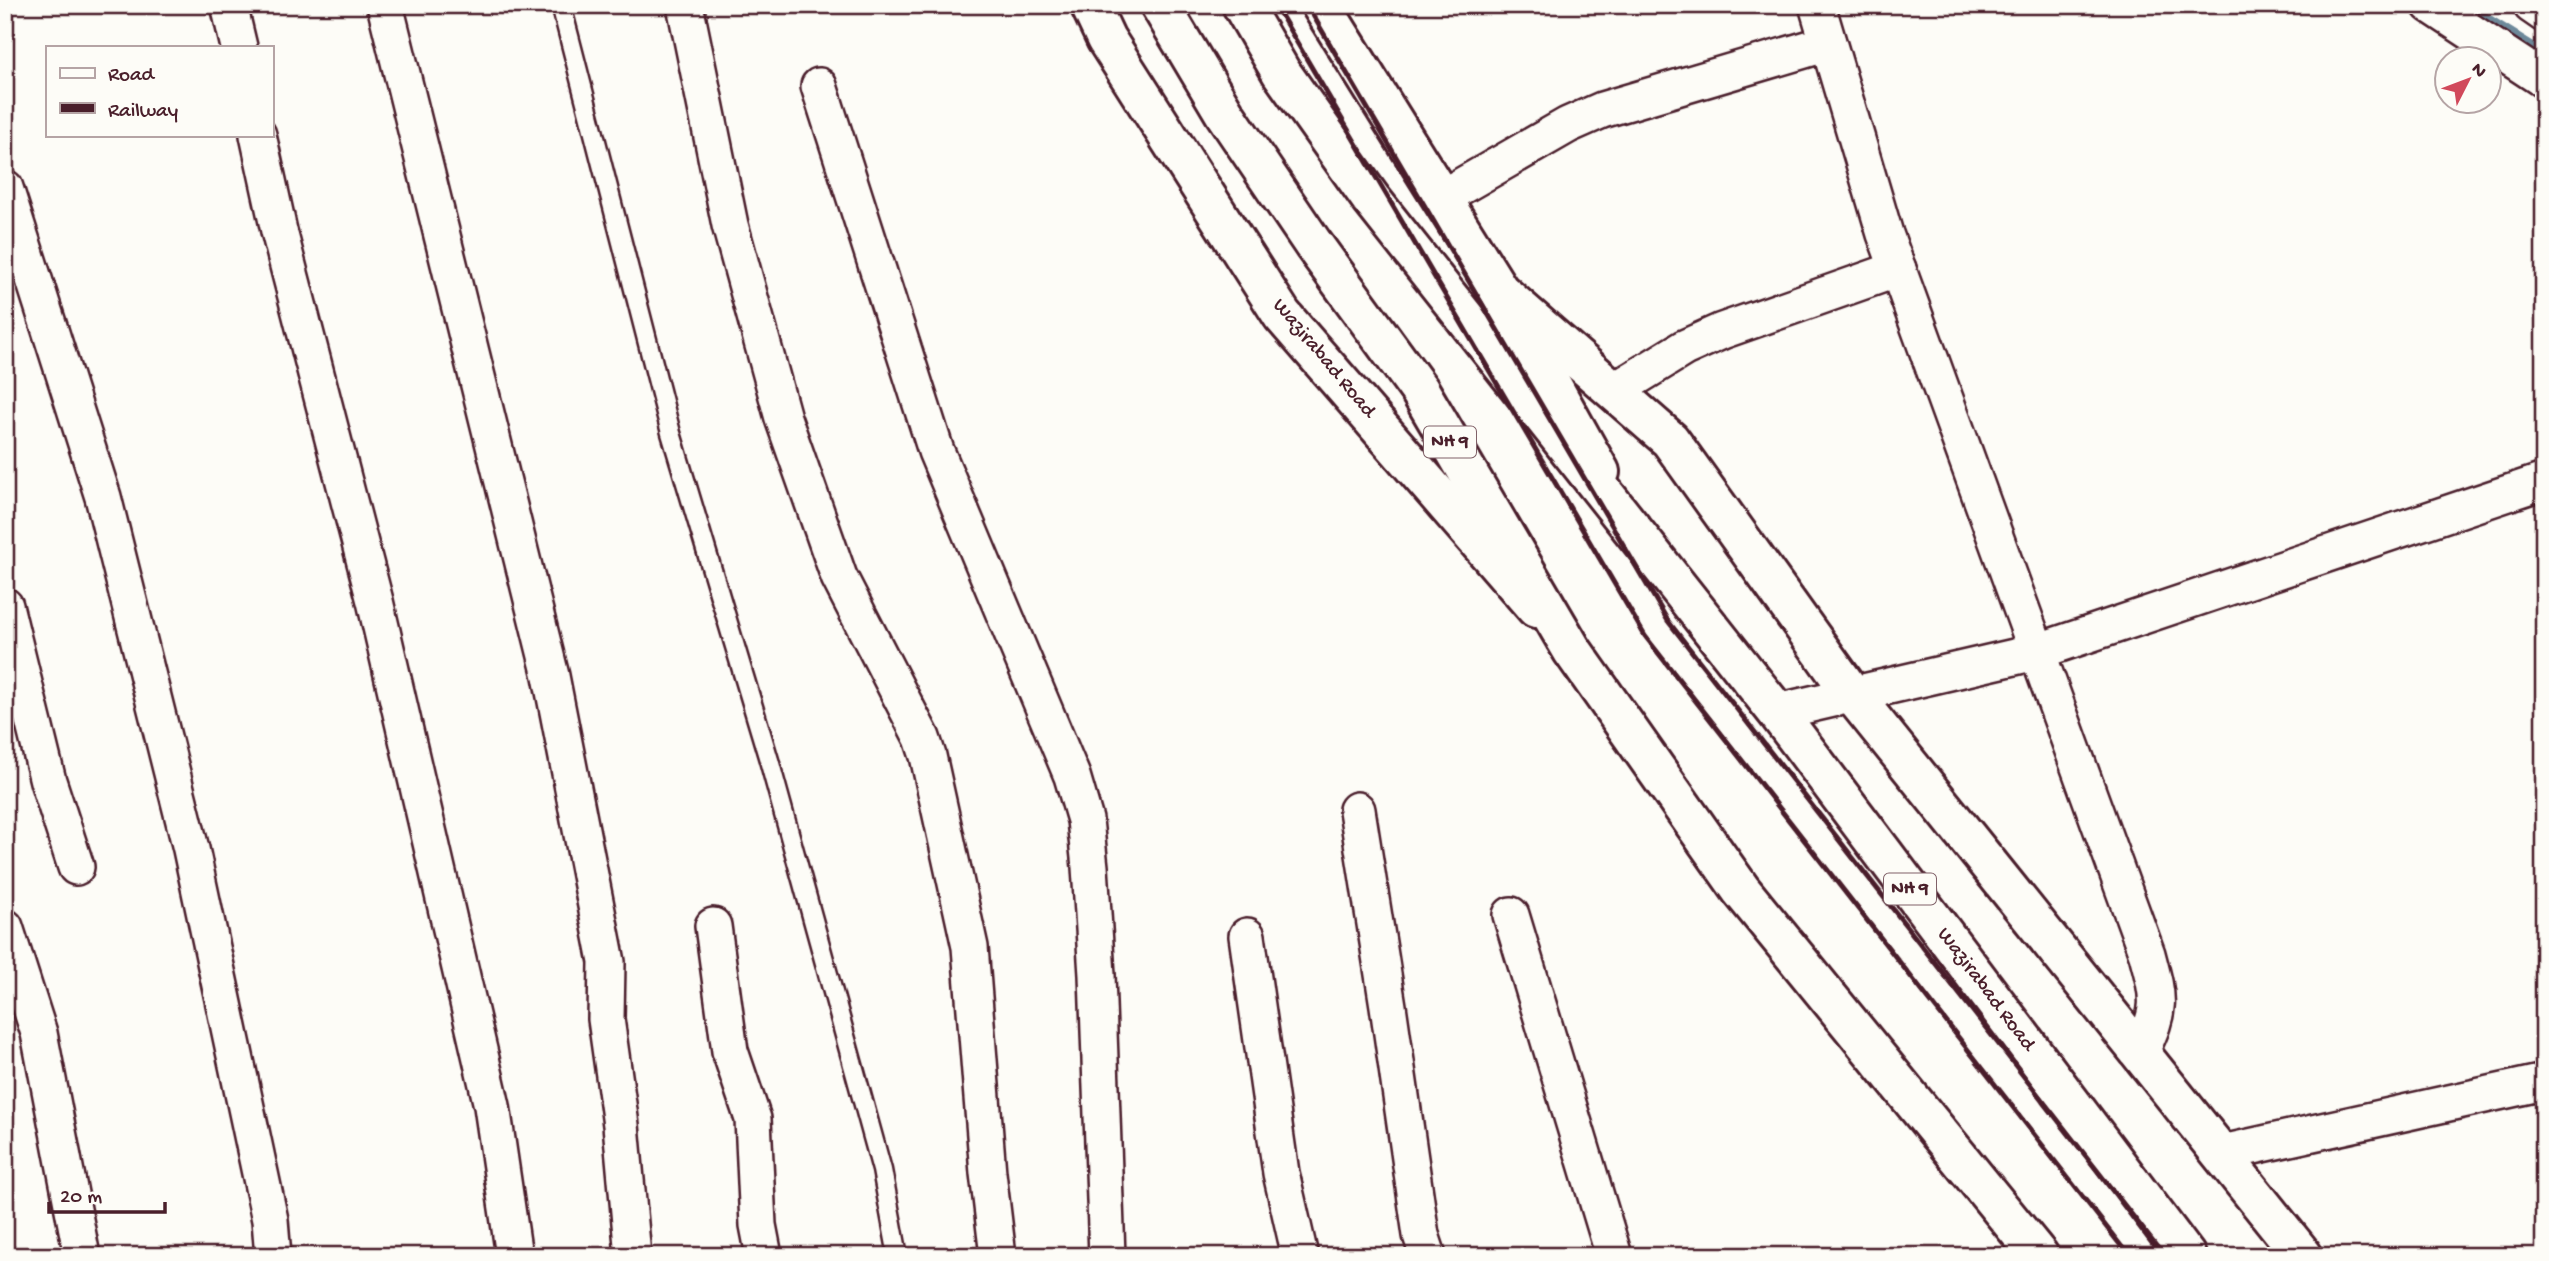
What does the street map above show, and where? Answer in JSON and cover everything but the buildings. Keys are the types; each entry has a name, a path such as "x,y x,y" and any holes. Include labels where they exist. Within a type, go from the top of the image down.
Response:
{"main road":[{"name":"Wazirabad Road","path":"1090,5 1106,39 1282,315 1572,650"},
{"name":"Wazirabad Road","path":"1160,5 1225,114 1313,244 1420,391 1572,650 1741,890 2039,1256"},
{"name":"Wazirabad Road","path":"1242,5 1281,72 1371,199 1777,712 2186,1256"},
{"name":"Wazirabad Road","path":"1321,5 1500,292 1630,525"},
{"path":"1500,292 1670,440 1852,694 2303,1256"}],"street":[{"path":"229,5 239,46"},
{"path":"385,5 551,676 605,949 606,1019 621,1125 632,1256"},
{"path":"685,5 730,225 783,418 839,578 922,738 928,756 970,947 988,1173 998,1256"},
{"path":"1817,5 1885,234 2143,941 2153,975 2158,1009 2141,1051"},
{"path":"2430,5 2544,80"},
{"path":"2531,5 2544,14"},
{"path":"1441,198 1568,125 1602,110 1828,43"},
{"path":"819,86 936,451 1072,776 1086,820 1097,975 1107,1256"},
{"path":"258,136 279,231 375,601 492,1106 514,1256"},
{"path":"5,188 110,524 191,849 270,1220 274,1256"},
{"path":"1614,391 1684,348 1722,331 1898,269"},
{"path":"1777,712 2036,652 2544,481"},
{"path":"5,606 48,781 76,867"},
{"path":"1357,810 1421,1236 1428,1256"},
{"path":"1511,915 1614,1256"},
{"path":"713,926 730,1051 752,1119 758,1225 764,1256"},
{"path":"5,928 39,1033 82,1256"},
{"path":"1247,936 1281,1174 1300,1256"},
{"path":"2222,1153 2544,1082"}],"lane":[{"path":"561,5 671,433 769,760 882,1170 898,1256"}],"waterway":[{"path":"2463,5 2544,55"}],"railway":[{"path":"1275,5 1645,636 2129,1256"},
{"path":"1307,5 1668,621 2164,1256"}]}
